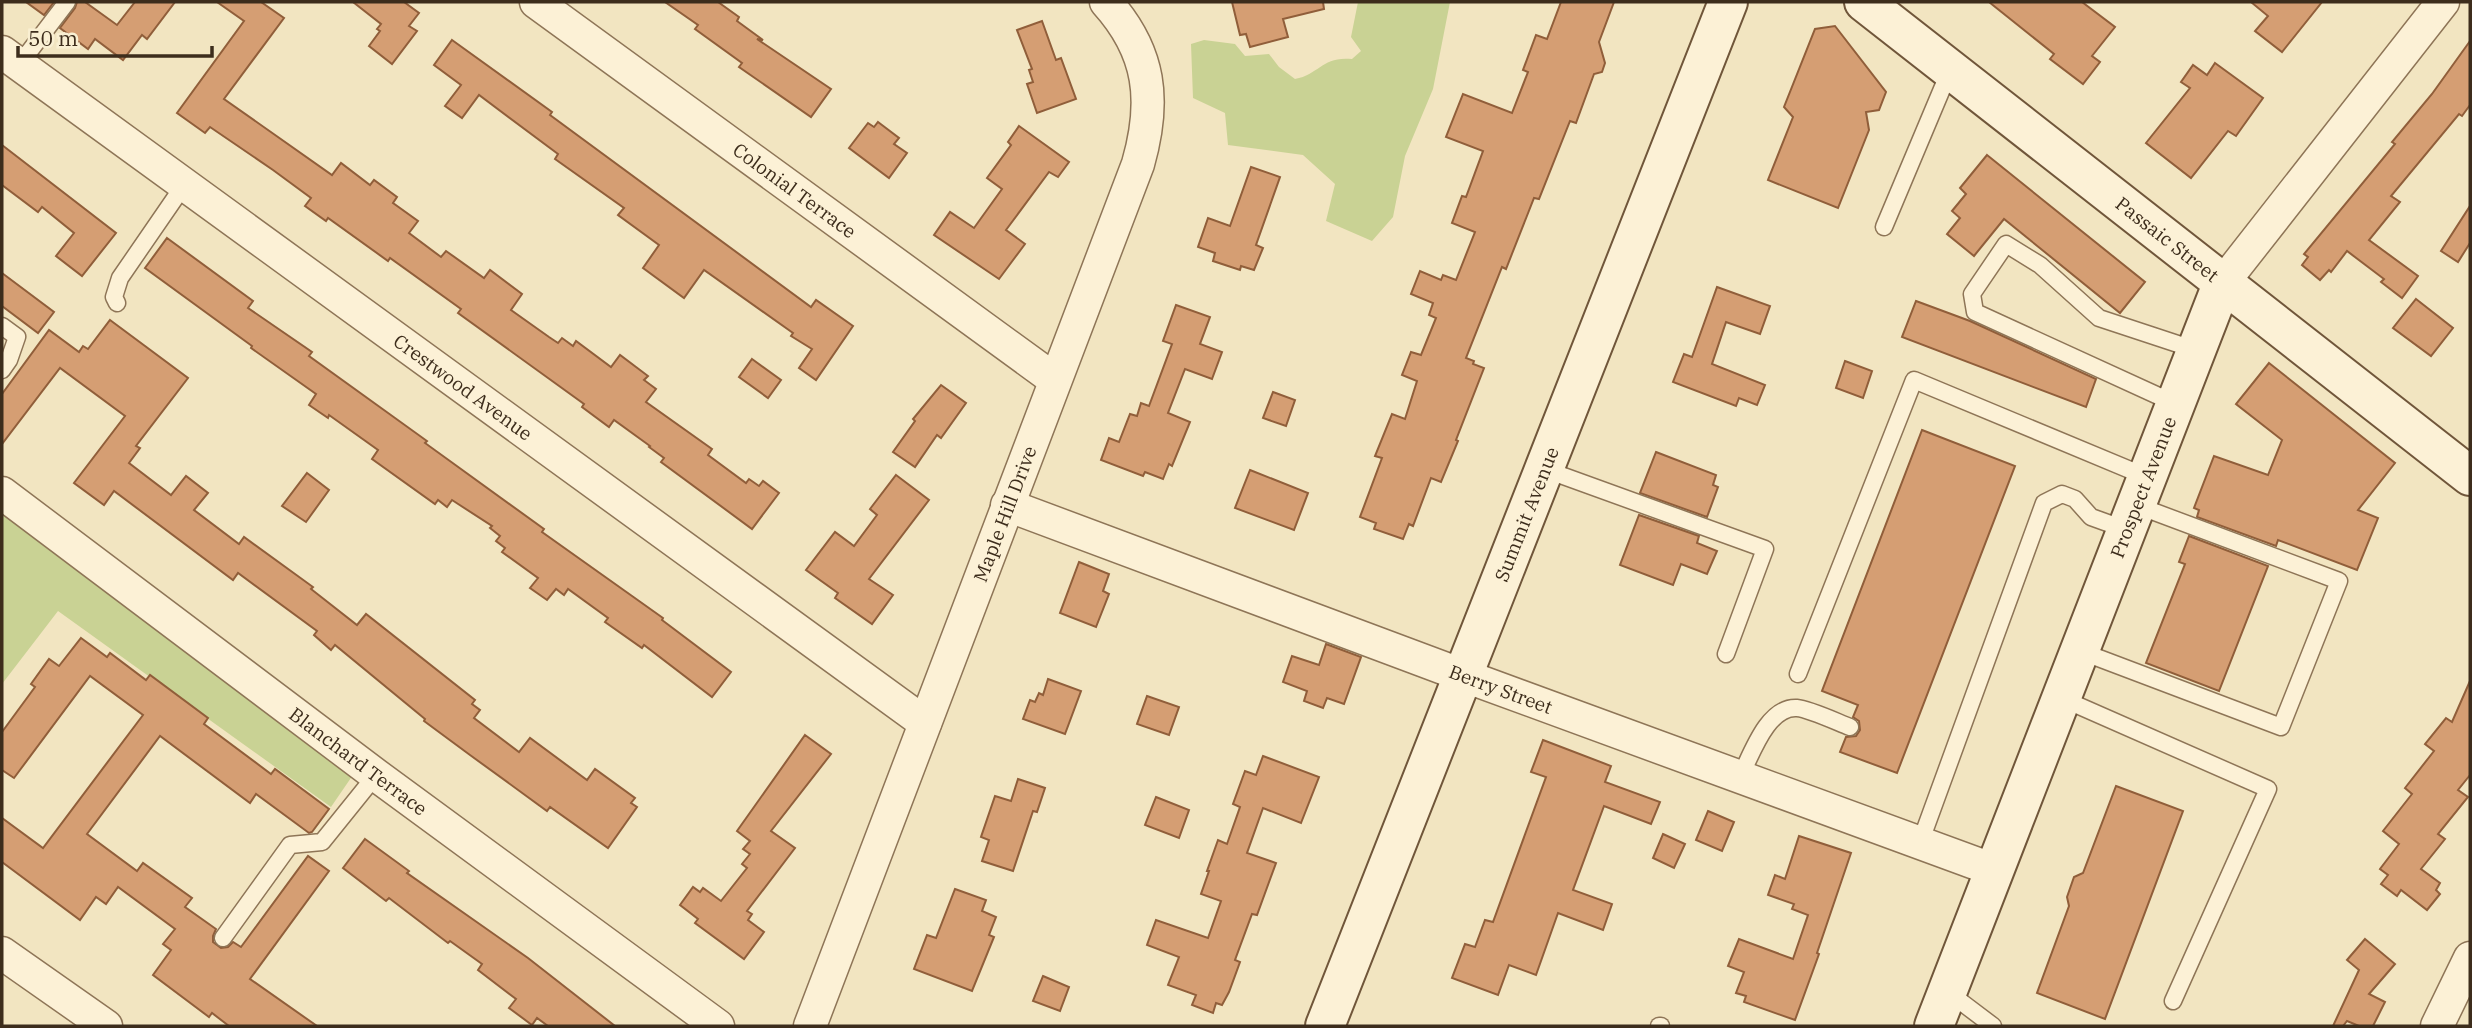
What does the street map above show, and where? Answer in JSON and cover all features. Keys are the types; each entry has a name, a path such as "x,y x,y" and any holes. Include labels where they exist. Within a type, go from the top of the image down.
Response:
{"street":[{"name":"Colonial Terrace","path":"536,2 1055,380"},
{"name":"Maple Hill Drive","path":"810,1026 1138,164 1146,134 1149,103 1145,71 1134,42 1119,17 1105,2"},
{"name":"Summit Avenue","path":"1325,1026 1728,2"},
{"name":"Passaic Street","path":"1864,2 2470,476"},
{"name":"Prospect Avenue","path":"1934,1026 2222,284 2443,2"},
{"name":"Crestwood Avenue","path":"10,59 925,723"},
{"name":"Blanchard Terrace","path":"2,493 376,775 718,1026"},
{"name":"Berry Street","path":"1007,505 1994,870"},
{"path":"2,953 106,1026"},
{"path":"2437,1026 2470,958"}],"lane":[{"path":"10,59 67,2"},
{"path":"1884,226 1950,70"},
{"path":"117,303 114,297 120,278 184,185"},
{"path":"2176,404 1975,312 1972,294 2006,244 2040,265 2099,318 2196,350"},
{"path":"2,326 17,337 9,360 2,370"},
{"path":"1798,674 1914,380 2137,504 2339,581 2281,727 2080,651"},
{"path":"1544,469 1765,549 1726,654"},
{"path":"1920,843 2044,503 2062,494 2075,499 2091,517 2137,504"},
{"path":"2061,698 2269,789 2173,1001"},
{"path":"1740,777 1767,724 1781,711 1797,708 1850,727"},
{"path":"223,938 290,845 322,842 376,775"},
{"path":"1947,991 1993,1026"}],"green space":[{"path":"1358,2 1450,2 1433,89 1405,156 1393,217 1372,241 1326,221 1335,184 1303,155 1228,145 1225,113 1193,98 1191,44 1204,40 1235,44 1245,56 1269,54 1279,67 1295,79 1303,77 1334,60 1352,59 1361,51 1351,37"},
{"path":"2,493 95,564 85,576 355,772 331,807 58,611 2,684"}],"building":[{"path":"26,2 54,2 44,15"},
{"path":"77,2 85,2 117,25 135,2 175,2 147,39 142,35 123,60 95,39 88,49 60,28"},
{"path":"217,2 261,2 284,18 224,99 332,175 341,163 370,185 374,180 397,197 393,203 418,221 409,233 441,257 446,251 484,278 490,270 522,294 511,310 558,343 562,338 573,346 576,341 611,367 620,355 648,376 644,380 656,389 646,402 712,449 708,455 746,483 749,479 759,486 763,481 779,493 752,529 661,462 664,458 614,420 609,427 582,407 584,404 458,313 461,309 390,258 388,261 328,218 326,221 305,206 311,198 273,170 210,127 205,133 177,113 244,21"},
{"path":"353,2 404,2 419,13 409,26 417,31 392,64 369,46 380,31 377,29 381,24"},
{"path":"665,2 718,2 739,17 737,21 763,40 757,39 831,89 811,117 739,67 742,63 695,29 698,25"},
{"path":"1232,2 1323,2 1324,9 1283,19 1288,37 1250,47 1246,34 1240,35"},
{"path":"1561,2 1614,2 1599,42 1605,63 1602,72 1594,74 1576,123 1570,121 1539,199 1534,198 1506,269 1502,267 1466,358 1484,368 1456,440 1458,441 1441,482 1431,478 1413,526 1409,524 1403,539 1374,529 1376,523 1360,517 1382,458 1375,456 1392,414 1405,419 1417,381 1402,375 1411,352 1421,355 1436,318 1429,315 1433,303 1411,294 1420,271 1441,280 1443,275 1456,280 1475,232 1452,223 1462,196 1466,197 1483,151 1446,137 1463,94 1512,113 1528,72 1523,70 1536,35 1547,39"},
{"path":"1989,2 2082,2 2115,27 2092,56 2100,62 2083,84 2050,59 2054,54"},
{"path":"2251,2 2322,2 2282,52 2255,31 2268,16"},
{"path":"1042,21 1056,60 1061,58 1076,99 1037,113 1027,84 1033,82 1029,70 1032,69 1017,30"},
{"path":"1835,26 1886,92 1879,110 1866,112 1869,130 1838,208 1768,180 1793,117 1784,107 1815,29"},
{"path":"452,40 811,307 816,300 853,326 816,380 799,368 812,349 704,270 684,298 643,268 659,245 618,215 624,208 555,159 558,154 479,95 462,118 445,106 461,85 434,65"},
{"path":"2470,41 2470,105 2462,116 2459,114 2391,196 2400,202 2369,240 2418,276 2402,298 2381,282 2384,279 2347,251 2331,272 2329,270 2320,280 2302,265 2308,257 2304,254 2395,144 2392,142 2432,94"},
{"path":"2215,63 2263,98 2236,136 2228,131 2191,178 2146,143 2190,88 2181,82 2193,65 2207,75"},
{"path":"878,122 899,138 894,144 907,153 889,178 849,148 868,123 874,127"},
{"path":"1019,126 1069,162 1058,177 1049,172 1006,230 1025,244 999,279 934,235 950,212 974,228 1002,189 987,178 1011,145 1008,142"},
{"path":"2,145 116,233 82,276 56,256 74,233 42,207 38,212 2,185"},
{"path":"1987,155 2145,282 2120,313 2004,219 1974,256 1947,234 1960,218 1952,211 1966,194 1960,188"},
{"path":"1251,167 1280,177 1256,245 1263,248 1254,270 1241,266 1240,270 1213,261 1215,253 1198,247 1208,218 1230,226"},
{"path":"2470,206 2470,243 2458,262 2441,251"},
{"path":"167,238 253,301 248,308 312,352 309,356 427,441 425,443 544,529 542,532 663,618 662,620 731,672 712,697 644,645 642,648 605,622 608,618 568,589 564,595 556,589 547,600 530,588 538,578 502,552 505,548 496,541 500,536 490,528 492,526 452,500 447,507 438,500 435,504 372,459 378,450 329,415 328,418 309,405 316,394 145,268"},
{"path":"2,273 54,312 38,333 2,306"},
{"path":"1717,287 1770,306 1760,334 1726,322 1712,364 1765,385 1757,405 1739,398 1736,406 1673,382 1684,354 1692,357"},
{"path":"2416,299 2453,328 2431,356 2393,328"},
{"path":"1916,301 1970,321 2096,379 2086,407 1902,337"},
{"path":"1176,305 1210,317 1200,344 1222,352 1212,379 1185,369 1168,413 1190,422 1172,466 1169,464 1163,479 1145,472 1143,476 1101,460 1109,438 1119,442 1130,414 1137,416 1141,403 1149,406 1172,344 1163,341"},
{"path":"110,320 188,378 136,446 140,448 129,463 171,495 186,476 208,493 194,510 239,544 244,537 313,587 311,589 357,625 366,614 475,700 472,704 480,710 474,718 519,752 530,738 587,780 595,769 635,798 631,803 637,807 608,848 550,807 547,811 424,721 425,719 335,645 331,650 314,635 317,631 238,573 233,580 114,491 104,505 74,483 125,416 60,368 2,444 2,394 49,330 79,352 83,346 88,349"},
{"path":"752,359 781,380 768,398 739,377"},
{"path":"1845,361 1872,371 1863,398 1836,388"},
{"path":"2269,363 2395,463 2358,510 2378,518 2357,570 2278,540 2276,546 2197,517 2199,510 2194,508 2214,456 2268,475 2282,440 2236,404"},
{"path":"941,385 966,403 941,438 937,435 915,467 893,452 915,421 913,419"},
{"path":"1273,392 1295,400 1286,426 1263,418"},
{"path":"1922,430 2015,466 1897,773 1840,752 1846,737 1856,736 1860,730 1859,721 1853,717 1858,705 1822,691"},
{"path":"1656,452 1716,475 1713,485 1718,487 1707,517 1640,493"},
{"path":"1250,470 1308,493 1294,530 1235,508"},
{"path":"307,473 329,490 306,522 282,506"},
{"path":"896,475 929,500 869,579 893,595 872,624 835,598 838,593 806,570 835,532 854,546 877,515 870,509"},
{"path":"1639,515 1699,536 1697,543 1717,551 1707,574 1681,564 1673,585 1620,565"},
{"path":"2189,536 2268,566 2219,691 2146,663 2185,564 2179,562"},
{"path":"1079,562 1109,574 1103,591 1109,594 1096,627 1060,613"},
{"path":"81,638 107,657 110,653 146,680 150,675 208,718 204,724 271,774 275,769 329,809 309,833 256,794 250,803 160,736 87,834 137,871 143,863 192,898 185,907 216,929 213,942 221,948 228,947 233,942 241,947 308,856 329,871 250,979 317,1026 229,1026 212,1013 209,1017 153,975 171,950 163,944 175,929 118,887 106,904 96,897 80,920 2,862 2,818 43,848 143,715 90,676 14,778 2,770 2,732 35,687 31,684 49,659 59,666"},
{"path":"1326,644 1361,657 1344,704 1327,698 1323,708 1304,701 1307,691 1283,682 1292,656 1319,665"},
{"path":"1048,679 1081,691 1065,734 1023,719 1030,700 1035,702 1039,693 1043,695"},
{"path":"2470,681 2470,775 2458,790 2468,797 2438,834 2445,839 2421,869 2440,883 2436,890 2440,894 2427,910 2401,890 2397,896 2381,884 2388,875 2380,869 2399,844 2383,831 2412,794 2405,788 2434,751 2425,744 2446,718 2452,722"},
{"path":"1147,696 1179,707 1169,735 1137,724"},
{"path":"805,735 831,754 771,831 795,848 747,911 752,914 748,920 764,932 744,959 695,923 698,919 680,905 693,887 700,892 703,888 721,901 747,868 742,864 750,854 743,849 750,841 737,831"},
{"path":"1543,740 1611,766 1605,782 1660,802 1651,824 1604,806 1573,890 1612,904 1603,930 1558,913 1536,975 1509,965 1498,995 1452,978 1465,944 1475,947 1485,920 1493,922 1546,777 1531,772"},
{"path":"1263,756 1319,777 1301,823 1263,808 1247,853 1276,863 1257,915 1252,914 1235,960 1240,962 1229,992 1222,1005 1216,1003 1213,1013 1192,1005 1196,995 1168,985 1179,957 1147,945 1156,920 1208,938 1221,901 1201,894 1207,871 1218,840 1227,844 1240,807 1233,804 1245,771 1256,775"},
{"path":"1018,779 1045,788 1037,812 1033,811 1013,871 982,861 989,840 981,837 995,796 1011,801"},
{"path":"2116,786 2183,811 2105,1019 2037,993 2069,906 2067,897 2074,877 2083,873"},
{"path":"1156,797 1189,810 1179,838 1145,825"},
{"path":"1708,811 1734,822 1722,851 1696,840"},
{"path":"1663,834 1685,844 1674,868 1653,858"},
{"path":"1799,836 1851,853 1795,1020 1744,1002 1746,996 1736,993 1744,972 1728,966 1739,939 1793,959 1808,915 1792,909 1794,904 1768,895 1775,875 1785,879"},
{"path":"365,839 409,871 407,873 528,958 615,1026 548,1026 537,1018 532,1025 509,1008 516,999 478,970 482,964 450,941 448,943 389,898 386,901 343,868"},
{"path":"955,889 986,900 982,911 996,917 989,935 994,937 972,991 914,969 927,935 936,938"},
{"path":"2365,939 2395,964 2369,994 2385,1002 2373,1026 2359,1026 2347,1021 2343,1026 2333,1026 2359,970 2347,960"},
{"path":"1043,976 1069,987 1060,1011 1033,1001"}]}
